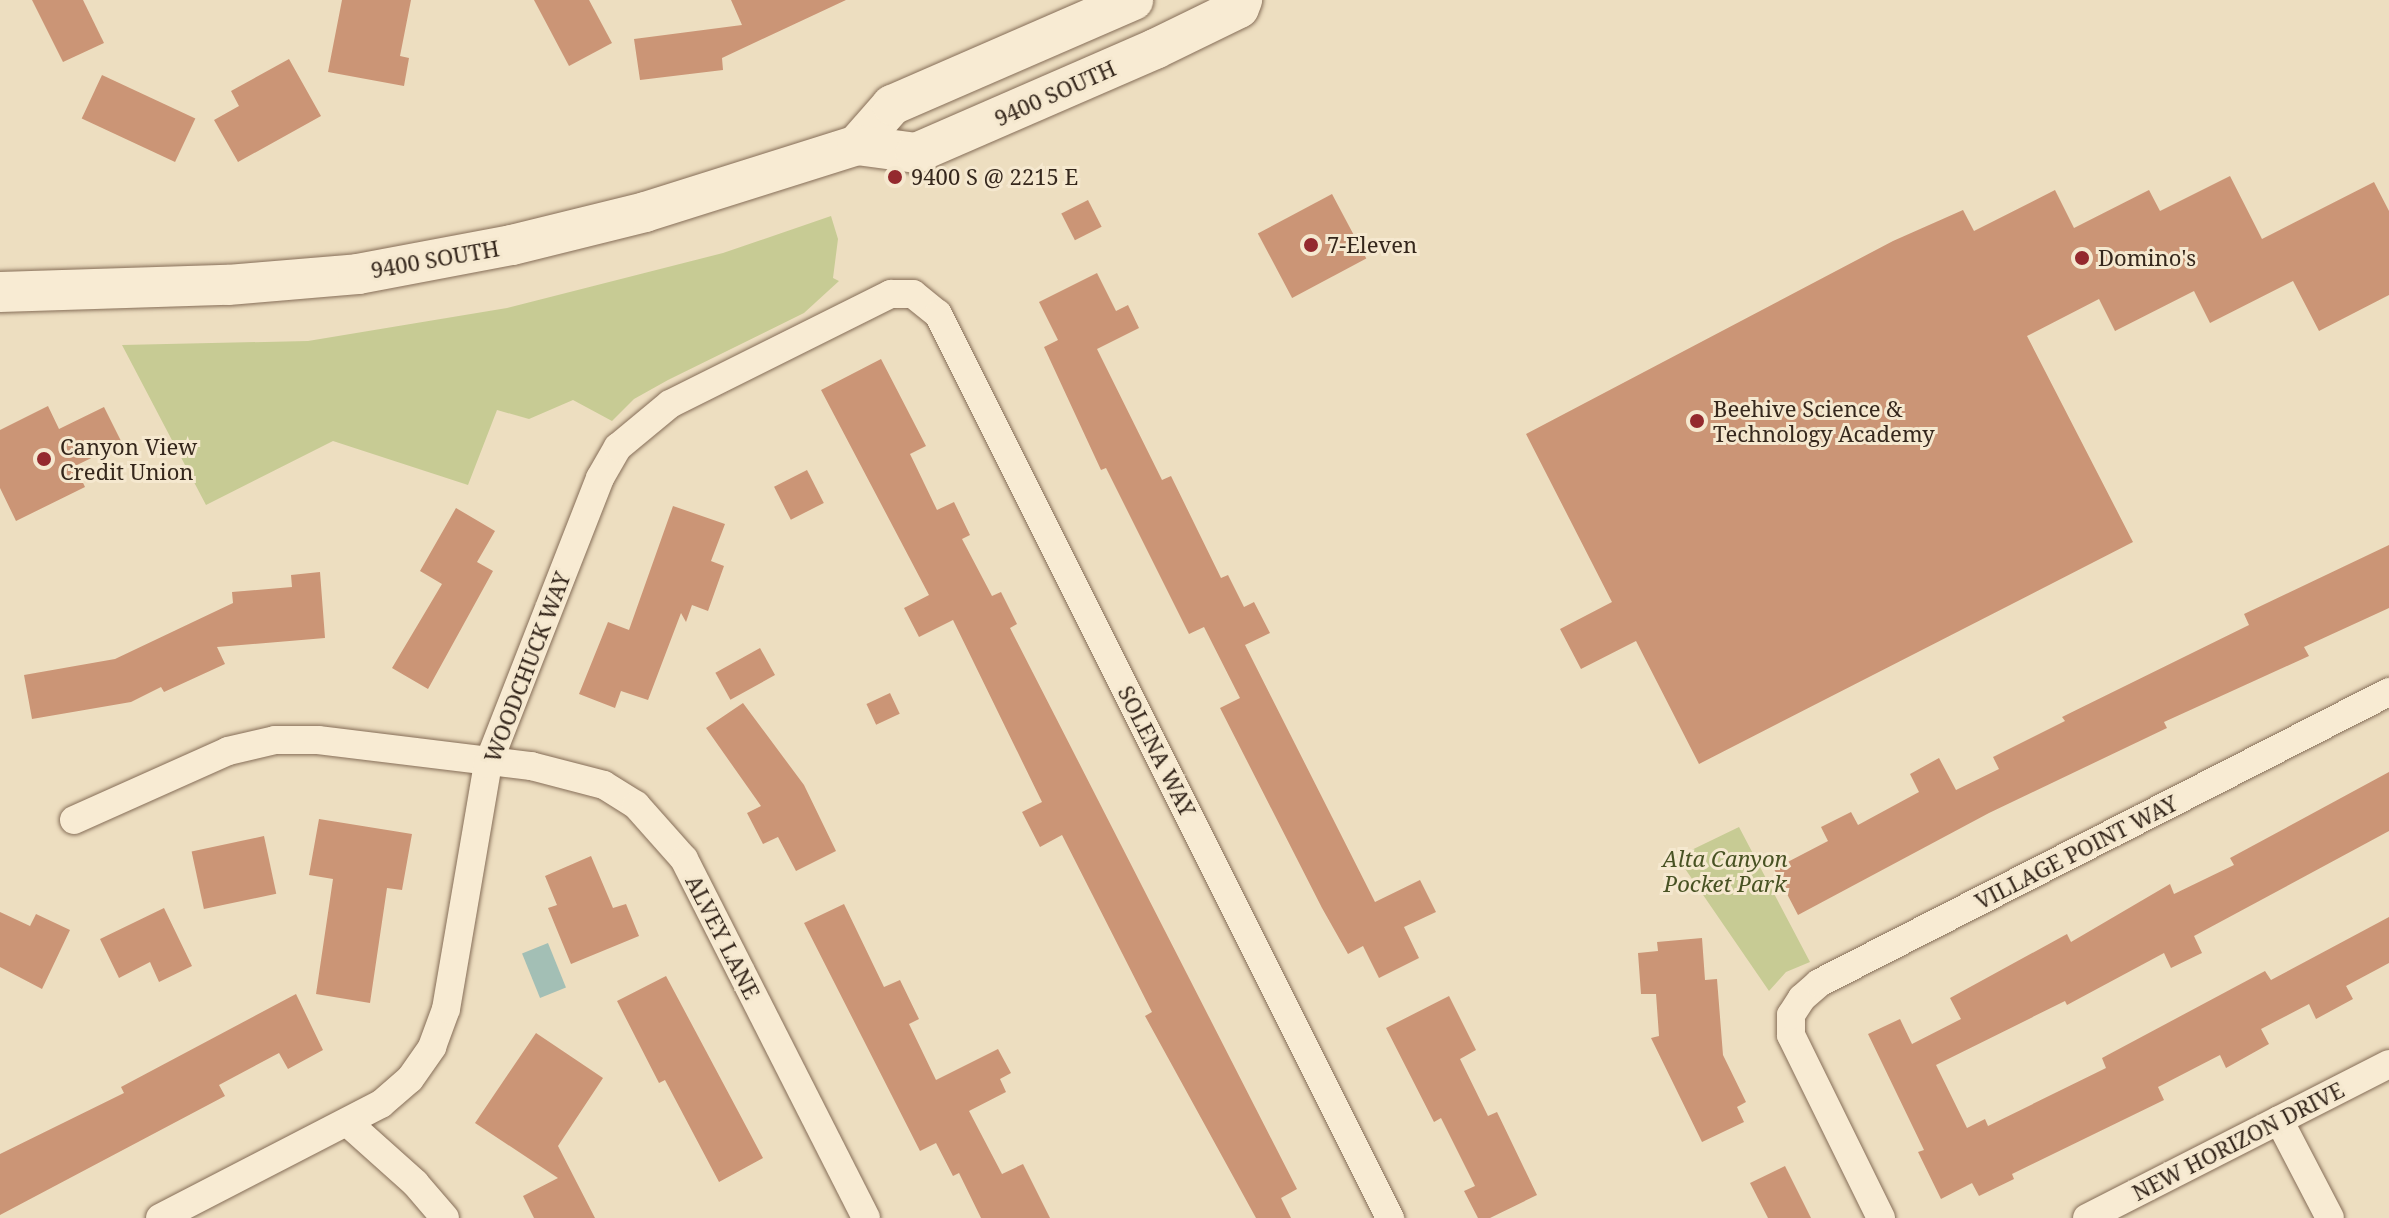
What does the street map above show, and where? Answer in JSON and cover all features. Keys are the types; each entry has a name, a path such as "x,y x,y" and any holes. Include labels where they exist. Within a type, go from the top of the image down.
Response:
{"main road":[{"path":"857,145 892,105 1133,0"},
{"name":"9400 SOUTH","path":"0,292 228,285 358,274 512,245 645,212 857,145 916,153 1155,49 1239,8 1242,0"}],"street":[{"name":"WOODCHUCK WAY","path":"160,1218 348,1123 410,1079 432,1047 446,1009 488,764 600,478 618,447 670,404 891,294 913,294"},
{"name":"SOLENA WAY","path":"913,294 938,314 1390,1218"},
{"name":"VILLAGE POINT WAY","path":"1881,1218 1791,1035 1791,1015 1819,983 2389,692"},
{"name":"ALVEY LANE","path":"74,820 228,751 275,740 318,740 488,764 531,766 604,785 663,830 684,859 866,1218"},
{"name":"NEW HORIZON DRIVE","path":"2087,1218 2389,1064"},
{"path":"2279,1120 2330,1218"},
{"path":"348,1123 415,1183 445,1218"}],"green space":[{"path":"831,216 838,239 833,278 839,281 804,313 634,399 612,421 573,400 529,419 497,410 468,485 333,441 206,505 122,345 308,341 507,308 723,253"},
{"name":"Alta Canyon Pocket Park","path":"1739,827 1810,962 1786,972 1769,991 1677,857"}],"water":[{"path":"548,943 566,988 540,998 522,953"}],"building":[{"path":"32,0 83,0 104,43 63,62"},
{"path":"342,0 411,0 400,56 409,58 404,86 328,72"},
{"path":"534,0 589,0 612,43 569,66"},
{"path":"731,0 846,0 722,58 723,70 640,80 634,39 742,25"},
{"path":"289,59 321,116 238,162 214,120 239,106 231,91"},
{"path":"102,75 195,119 175,162 82,119"},
{"path":"2230,176 2262,239 2374,182 2389,211 2389,295 2319,331 2293,281 2210,323 2194,291 2115,331 2099,299 2027,336 2133,542 1699,764 1636,641 1581,669 1560,629 1612,602 1526,434 1893,241 1963,210 1974,231 2055,190 2074,228 2149,190 2160,211"},
{"name":"7-Eleven","path":"1332,194 1366,258 1292,298 1258,233"},
{"path":"1088,200 1102,227 1075,240 1061,214"},
{"path":"1097,273 1116,311 1128,305 1139,328 1097,349 1162,480 1171,476 1221,578 1228,575 1244,607 1254,602 1270,633 1245,645 1375,902 1420,880 1436,912 1404,927 1419,958 1379,978 1363,946 1348,954 1322,908 1220,708 1240,698 1204,627 1189,634 1106,468 1101,470 1044,347 1058,340 1039,302"},
{"path":"881,359 926,446 910,454 937,510 954,502 970,535 962,539 992,596 1001,592 1017,624 1010,628 1297,1189 1281,1198 1291,1218 1256,1218 1145,1016 1152,1012 1062,835 1040,847 1022,812 1042,802 953,620 919,637 904,608 929,595 821,390"},
{"name":"Canyon View Credit Union","path":"48,406 59,429 104,407 122,443 75,466 85,487 16,521 0,488 0,430"},
{"path":"807,470 824,503 791,520 774,487"},
{"path":"673,506 725,524 711,561 724,566 708,611 692,605 686,622 681,613 648,700 621,691 615,708 579,694 608,622 629,630"},
{"path":"456,508 495,531 477,562 493,571 428,689 392,668 442,584 420,571"},
{"path":"2389,545 2389,608 2304,647 2309,656 2164,722 2167,728 1989,813 1798,915 1774,869 1828,841 1821,827 1851,812 1858,825 1919,792 1910,774 1939,758 1956,790 1999,769 1993,757 2065,721 2062,717 2249,625 2244,614"},
{"path":"320,572 325,638 217,647 225,664 164,692 161,687 131,702 32,719 24,675 115,659 233,603 232,592 292,587 291,575"},
{"path":"760,648 775,675 730,700 715,673"},
{"path":"890,693 900,714 876,725 866,704"},
{"path":"743,703 804,785 836,851 796,871 778,837 763,844 747,813 761,806 706,728"},
{"path":"2389,772 2389,831 2194,936 2202,953 2171,968 2164,953 2067,1005 2065,1001 1936,1065 1967,1128 1985,1119 1988,1126 2106,1068 2102,1058 2265,971 2271,980 2389,917 2389,963 2346,986 2353,999 2316,1019 2309,1004 2261,1029 2269,1044 2226,1068 2220,1055 2158,1087 2164,1100 2012,1174 2014,1179 1979,1196 1972,1183 1941,1199 1918,1152 1924,1150 1868,1034 1900,1019 1912,1044 1961,1019 1950,998 2067,934 2071,942 2170,884 2174,894 2234,865 2230,858"},
{"path":"319,819 412,834 402,890 387,888 370,1003 316,994 333,879 309,875"},
{"path":"264,836 276,894 204,909 192,851"},
{"path":"591,856 613,908 626,904 639,936 571,964 548,908 557,905 545,876"},
{"path":"844,904 884,987 900,980 919,1019 909,1024 936,1080 998,1049 1011,1073 1000,1079 1006,1092 969,1111 1002,1174 1023,1164 1050,1218 981,1218 959,1173 953,1176 936,1143 920,1151 804,923"},
{"path":"164,908 192,966 159,982 150,962 119,978 100,939"},
{"path":"0,912 30,926 36,914 70,930 42,989 0,967"},
{"path":"1702,938 1705,980 1717,979 1723,1055 1746,1102 1737,1107 1744,1122 1702,1142 1651,1038 1659,1036 1656,994 1641,994 1638,953 1658,951 1657,942"},
{"path":"666,976 763,1158 719,1182 665,1080 659,1083 617,1001"},
{"path":"296,994 323,1050 288,1069 279,1053 219,1085 225,1096 0,1215 0,1154 124,1093 121,1087"},
{"path":"1449,996 1476,1050 1460,1059 1488,1116 1497,1112 1537,1195 1490,1218 1478,1218 1464,1191 1475,1186 1441,1118 1434,1122 1386,1028"},
{"path":"536,1033 603,1078 558,1146 595,1218 534,1218 523,1196 558,1178 475,1123"},
{"path":"1785,1166 1811,1218 1768,1218 1750,1183"}],"place":[{"name":"9400 S @ 2215 E","path":"895,177"},
{"name":"7-Eleven","path":"1311,245"},
{"name":"Domino's","path":"2082,258"},
{"name":"Beehive Science & Technology Academy","path":"1697,421"},
{"name":"Canyon View Credit Union","path":"44,459"}]}
